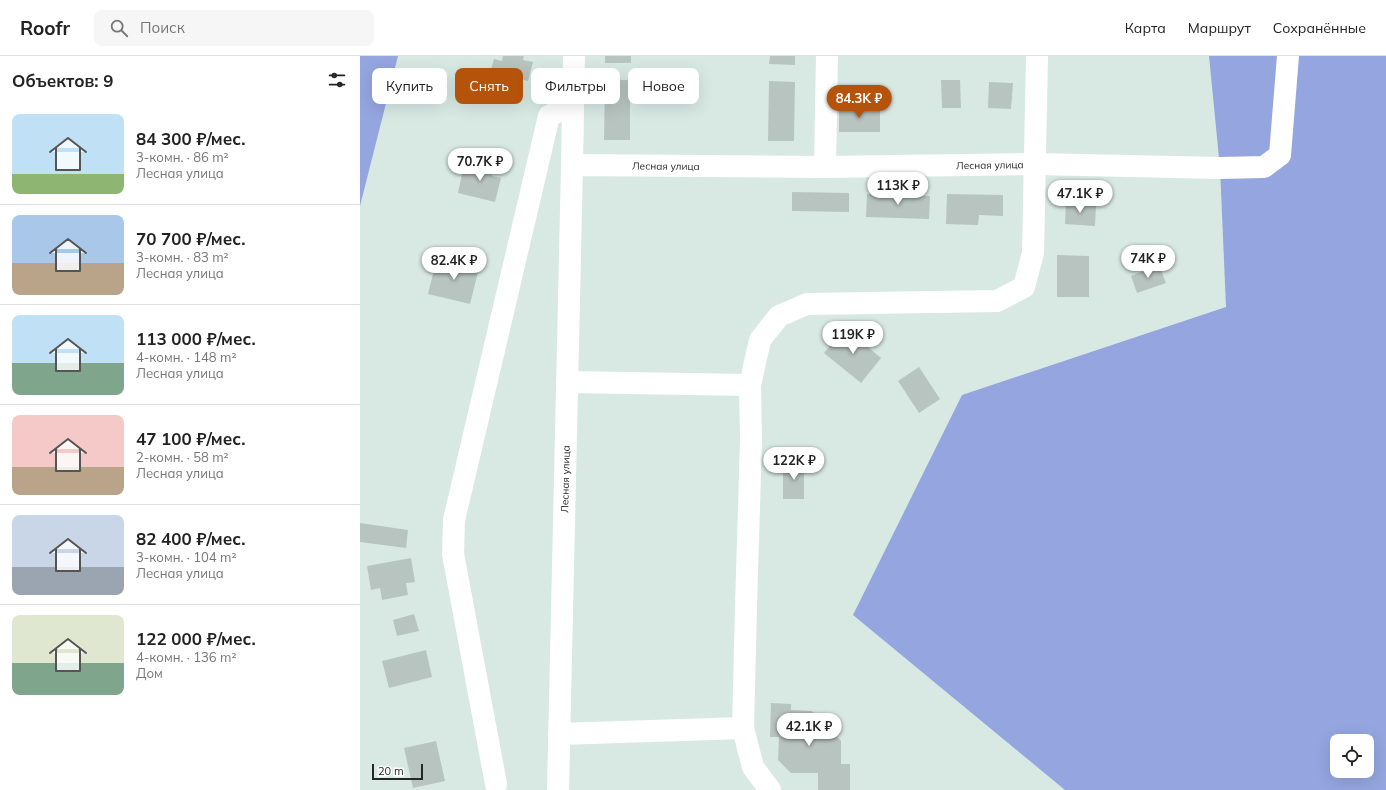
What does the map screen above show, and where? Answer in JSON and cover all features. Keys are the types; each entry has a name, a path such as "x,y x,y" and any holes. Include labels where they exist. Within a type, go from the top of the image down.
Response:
{"street":[{"path":"574,56 574,68"},
{"path":"825,167 826,56"},
{"path":"770,790 753,767 744,728 751,440 750,385 760,340 779,316 807,304 997,300 1024,287 1033,253 1037,56"},
{"name":"Лесная улица","path":"558,790 572,165 825,167 1036,164 1220,168 1264,167 1280,156 1288,56"},
{"path":"496,784 453,554 454,520 549,116 573,104 572,165"},
{"path":"567,382 750,385"},
{"path":"559,734 744,728"}],"shaded area":[{"path":"360,56 398,56 395,68 372,68 372,104 386,104 360,206"},
{"path":"1209,56 1386,56 1386,790 1065,790 853,615 962,395 1226,307 1220,168"}],"building":[{"path":"503,56 524,56 523,60 533,62 528,81 523,80 523,68 491,68 494,59 502,61"},
{"path":"605,56 631,56 631,63 605,63"},
{"path":"770,56 795,56 795,65 769,64"},
{"path":"620,80 628,80 630,140 604,140 605,104 620,104"},
{"path":"941,80 960,80 961,108 942,108"},
{"path":"769,81 795,82 794,141 768,141"},
{"path":"989,82 1013,83 1011,109 988,108"},
{"path":"839,105 880,106 880,132 839,132"},
{"path":"477,159 495,164 492,176 501,178 495,202 458,193 463,169 474,172"},
{"path":"792,192 849,193 849,212 792,211"},
{"path":"867,194 930,196 929,219 866,217"},
{"path":"947,194 1003,195 1003,216 979,215 978,225 946,224"},
{"path":"1066,203 1096,205 1095,226 1065,224"},
{"path":"1057,255 1089,256 1089,297 1057,297"},
{"path":"437,258 479,268 470,304 428,294"},
{"path":"1159,265 1166,283 1137,293 1131,276"},
{"path":"845,328 881,358 861,383 824,353"},
{"path":"919,367 940,399 919,413 898,381"},
{"path":"783,463 804,463 804,499 783,499"},
{"path":"360,523 408,530 406,548 360,542"},
{"path":"411,558 415,582 406,583 408,595 382,600 380,588 371,590 367,566"},
{"path":"414,614 419,631 397,636 393,620"},
{"path":"426,650 432,677 389,688 382,661"},
{"path":"771,703 791,704 791,710 812,711 841,741 841,764 850,764 850,790 818,790 818,773 791,773 778,760 779,737 770,737"},
{"path":"436,741 445,781 413,788 404,748"}]}
